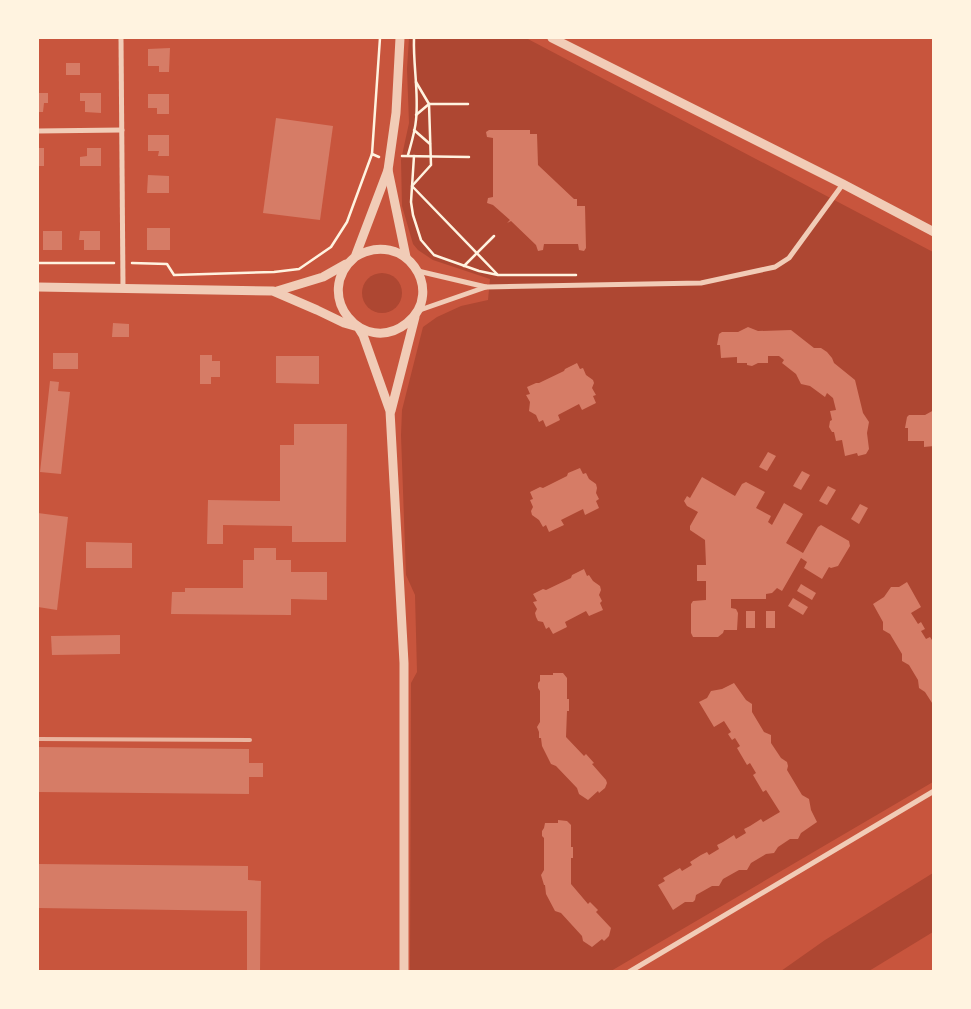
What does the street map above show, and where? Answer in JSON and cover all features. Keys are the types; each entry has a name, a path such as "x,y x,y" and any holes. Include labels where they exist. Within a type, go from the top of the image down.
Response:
{"street":[{"path":"121,38 122,288"},
{"path":"400,38 396,113 388,170 353,258 346,265 340,278 338,292 344,312 358,327 372,356 390,411 404,663 404,972"},
{"path":"552,38 843,184 934,232"},
{"path":"38,131 122,130"},
{"path":"388,170 406,258"},
{"path":"418,271 486,287 701,283 775,267 789,258 843,184"},
{"path":"38,287 277,291 324,277 367,250 381,248 395,251 406,258 418,271 422,288 421,300 390,411"},
{"path":"277,291 344,323 370,332 385,333 399,328 416,313 486,287"},
{"path":"629,972 934,791"}],"path":[{"path":"38,263 167,264 174,275 274,272 299,269 331,247 347,222 372,154 380,38"},
{"path":"408,155 416,115 414,38"},
{"path":"412,186 431,165 429,104 416,82"},
{"path":"416,115 429,104 468,104"},
{"path":"414,130 430,145"},
{"path":"372,154 381,157"},
{"path":"402,156 469,157"},
{"path":"414,156 413,215 421,240 434,254 464,266 498,275 585,275"},
{"path":"412,186 498,275"},
{"path":"464,266 494,236"}],"shaded area":[{"path":"409,38 526,38 933,252 933,782 611,971 410,971 411,683 417,672 415,595 406,575 401,435 402,410 423,327 437,317 461,306 488,300 490,279 433,260 418,250 413,244 402,206 401,160 409,123 407,69"},
{"path":"382,273 396,279 402,293 396,307 382,313 368,307 362,293 368,279"},
{"path":"933,873 933,932 869,971 781,971 825,940"}],"building":[{"path":"170,48 169,72 159,72 159,66 148,66 148,49"},
{"path":"66,63 80,63 80,75 66,75"},
{"path":"38,93 48,93 48,103 44,103 43,112 38,112"},
{"path":"80,93 101,93 101,113 85,112 85,101 80,101"},
{"path":"148,94 169,94 169,114 157,114 157,108 148,108"},
{"path":"276,118 333,126 320,220 263,213"},
{"path":"489,130 530,130 530,134 537,134 538,165 574,199 577,199 577,206 585,206 586,248 584,251 579,250 578,244 544,244 543,250 538,251 536,245 511,221 507,223 510,220 493,205 487,203 488,198 493,197 493,138 487,137 486,132"},
{"path":"148,135 169,135 169,156 158,156 159,151 148,151"},
{"path":"38,148 44,148 44,166 38,166"},
{"path":"87,148 101,148 101,166 80,166 80,157 87,156"},
{"path":"148,175 169,176 169,193 147,193"},
{"path":"147,228 170,228 170,250 147,250"},
{"path":"43,231 62,231 62,250 43,250"},
{"path":"80,231 100,231 100,250 84,250 84,240 79,240"},
{"path":"113,323 129,324 129,337 112,337"},
{"path":"748,327 758,331 791,330 814,348 821,348 827,352 834,363 855,380 863,413 869,422 867,433 869,449 866,454 858,456 857,453 845,456 842,440 836,441 834,432 829,427 832,420 830,411 836,410 833,398 827,393 825,397 810,386 801,384 796,374 782,363 784,360 779,356 768,356 768,363 758,363 752,366 747,365 747,363 737,363 737,357 721,358 720,345 717,345 719,334 722,332 738,332"},
{"path":"53,353 78,353 78,369 53,369"},
{"path":"200,355 212,355 212,361 220,361 220,377 211,377 211,384 200,384"},
{"path":"276,356 319,356 319,384 276,383"},
{"path":"577,363 580,369 583,368 586,375 593,380 592,388 596,395 593,396 596,403 582,410 579,404 558,415 560,420 546,427 543,420 539,422 536,415 529,411 530,402 526,395 530,394 527,387 564,371"},
{"path":"50,381 59,382 58,391 70,392 61,474 40,472"},
{"path":"934,410 934,446 924,447 924,441 908,441 908,428 905,428 907,417 909,415 925,415"},
{"path":"294,424 347,424 346,542 292,542 292,526 223,525 223,544 207,544 208,500 280,501 280,445 294,445"},
{"path":"768,452 776,456 767,471 759,467"},
{"path":"580,468 583,474 586,473 589,479 596,484 596,493 599,499 596,501 599,508 585,515 583,509 561,520 564,525 549,532 546,525 543,527 539,520 532,515 533,507 530,500 533,499 530,492 540,487 543,488"},
{"path":"802,471 810,475 801,490 793,486"},
{"path":"702,477 735,496 742,484 746,482 765,492 756,508 771,516 768,522 772,525 784,503 803,514 786,543 803,553 821,525 849,541 850,546 838,566 829,567 822,579 804,568 807,562 801,558 782,591 777,588 772,593 766,594 766,599 731,599 731,608 736,609 738,613 737,630 724,630 718,637 693,637 691,633 691,604 693,601 706,600 706,581 697,581 697,565 706,565 705,540 690,530 690,526 698,512 687,506 684,501 687,496 690,498"},
{"path":"828,486 836,490 827,505 819,501"},
{"path":"860,504 868,508 859,524 851,519"},
{"path":"38,513 68,517 57,610 38,607"},
{"path":"86,542 132,543 132,568 86,568"},
{"path":"254,548 276,548 276,560 291,560 291,572 327,572 327,600 291,599 291,615 171,614 172,592 185,592 185,588 243,588 243,560 254,560"},
{"path":"584,569 587,576 589,575 600,586 599,595 602,601 600,603 603,610 589,616 586,611 565,622 567,627 553,634 549,627 546,629 543,622 538,621 536,617 537,609 533,602 537,601 533,594 571,578 572,575"},
{"path":"907,582 921,607 911,613 918,624 921,622 925,629 921,631 926,639 930,637 934,643 934,706 925,692 919,688 918,680 909,665 902,661 902,654 890,634 883,630 883,622 873,604 884,597 891,587 899,587"},
{"path":"801,584 816,593 812,600 797,591"},
{"path":"793,598 808,607 803,615 788,606"},
{"path":"746,611 755,611 755,628 746,628"},
{"path":"766,611 775,611 775,628 766,628"},
{"path":"120,635 120,654 52,655 51,636"},
{"path":"553,673 563,673 567,678 569,711 567,711 566,737 584,756 586,754 607,783 605,788 599,793 598,791 588,800 579,794 577,788 556,766 551,764 542,746 541,738 539,738 537,727 540,722 540,691 538,683 540,675 553,675"},
{"path":"734,683 746,700 752,704 752,712 764,732 771,735 771,743 781,758 787,762 787,770 802,795 809,799 811,810 817,822 801,833 798,839 790,839 778,847 774,853 766,854 751,863 747,870 739,870 723,879 719,886 712,886 696,895 693,902 685,902 673,910 658,885 665,881 663,878 680,868 682,871 692,865 690,862 701,855 707,852 709,855 719,849 717,845 734,835 736,839 746,833 744,829 761,819 763,822 780,812 766,790 763,792 753,775 756,773 750,763 747,765 737,748 740,746 735,738 732,740 728,734 731,732 724,721 714,727 699,702 707,698 711,691 722,689"},
{"path":"38,747 249,749 249,763 263,763 263,777 249,777 249,794 38,792"},
{"path":"558,820 567,821 571,825 573,858 571,858 571,884 588,904 590,902 598,910 596,912 611,928 609,936 604,941 602,939 592,947 583,941 582,936 561,913 555,911 546,894 541,875 544,870 544,838 542,831 545,823 558,823"},
{"path":"38,864 248,866 248,880 261,881 260,972 247,972 247,911 38,908"}],"railway":[{"path":"38,739 250,740"}]}
